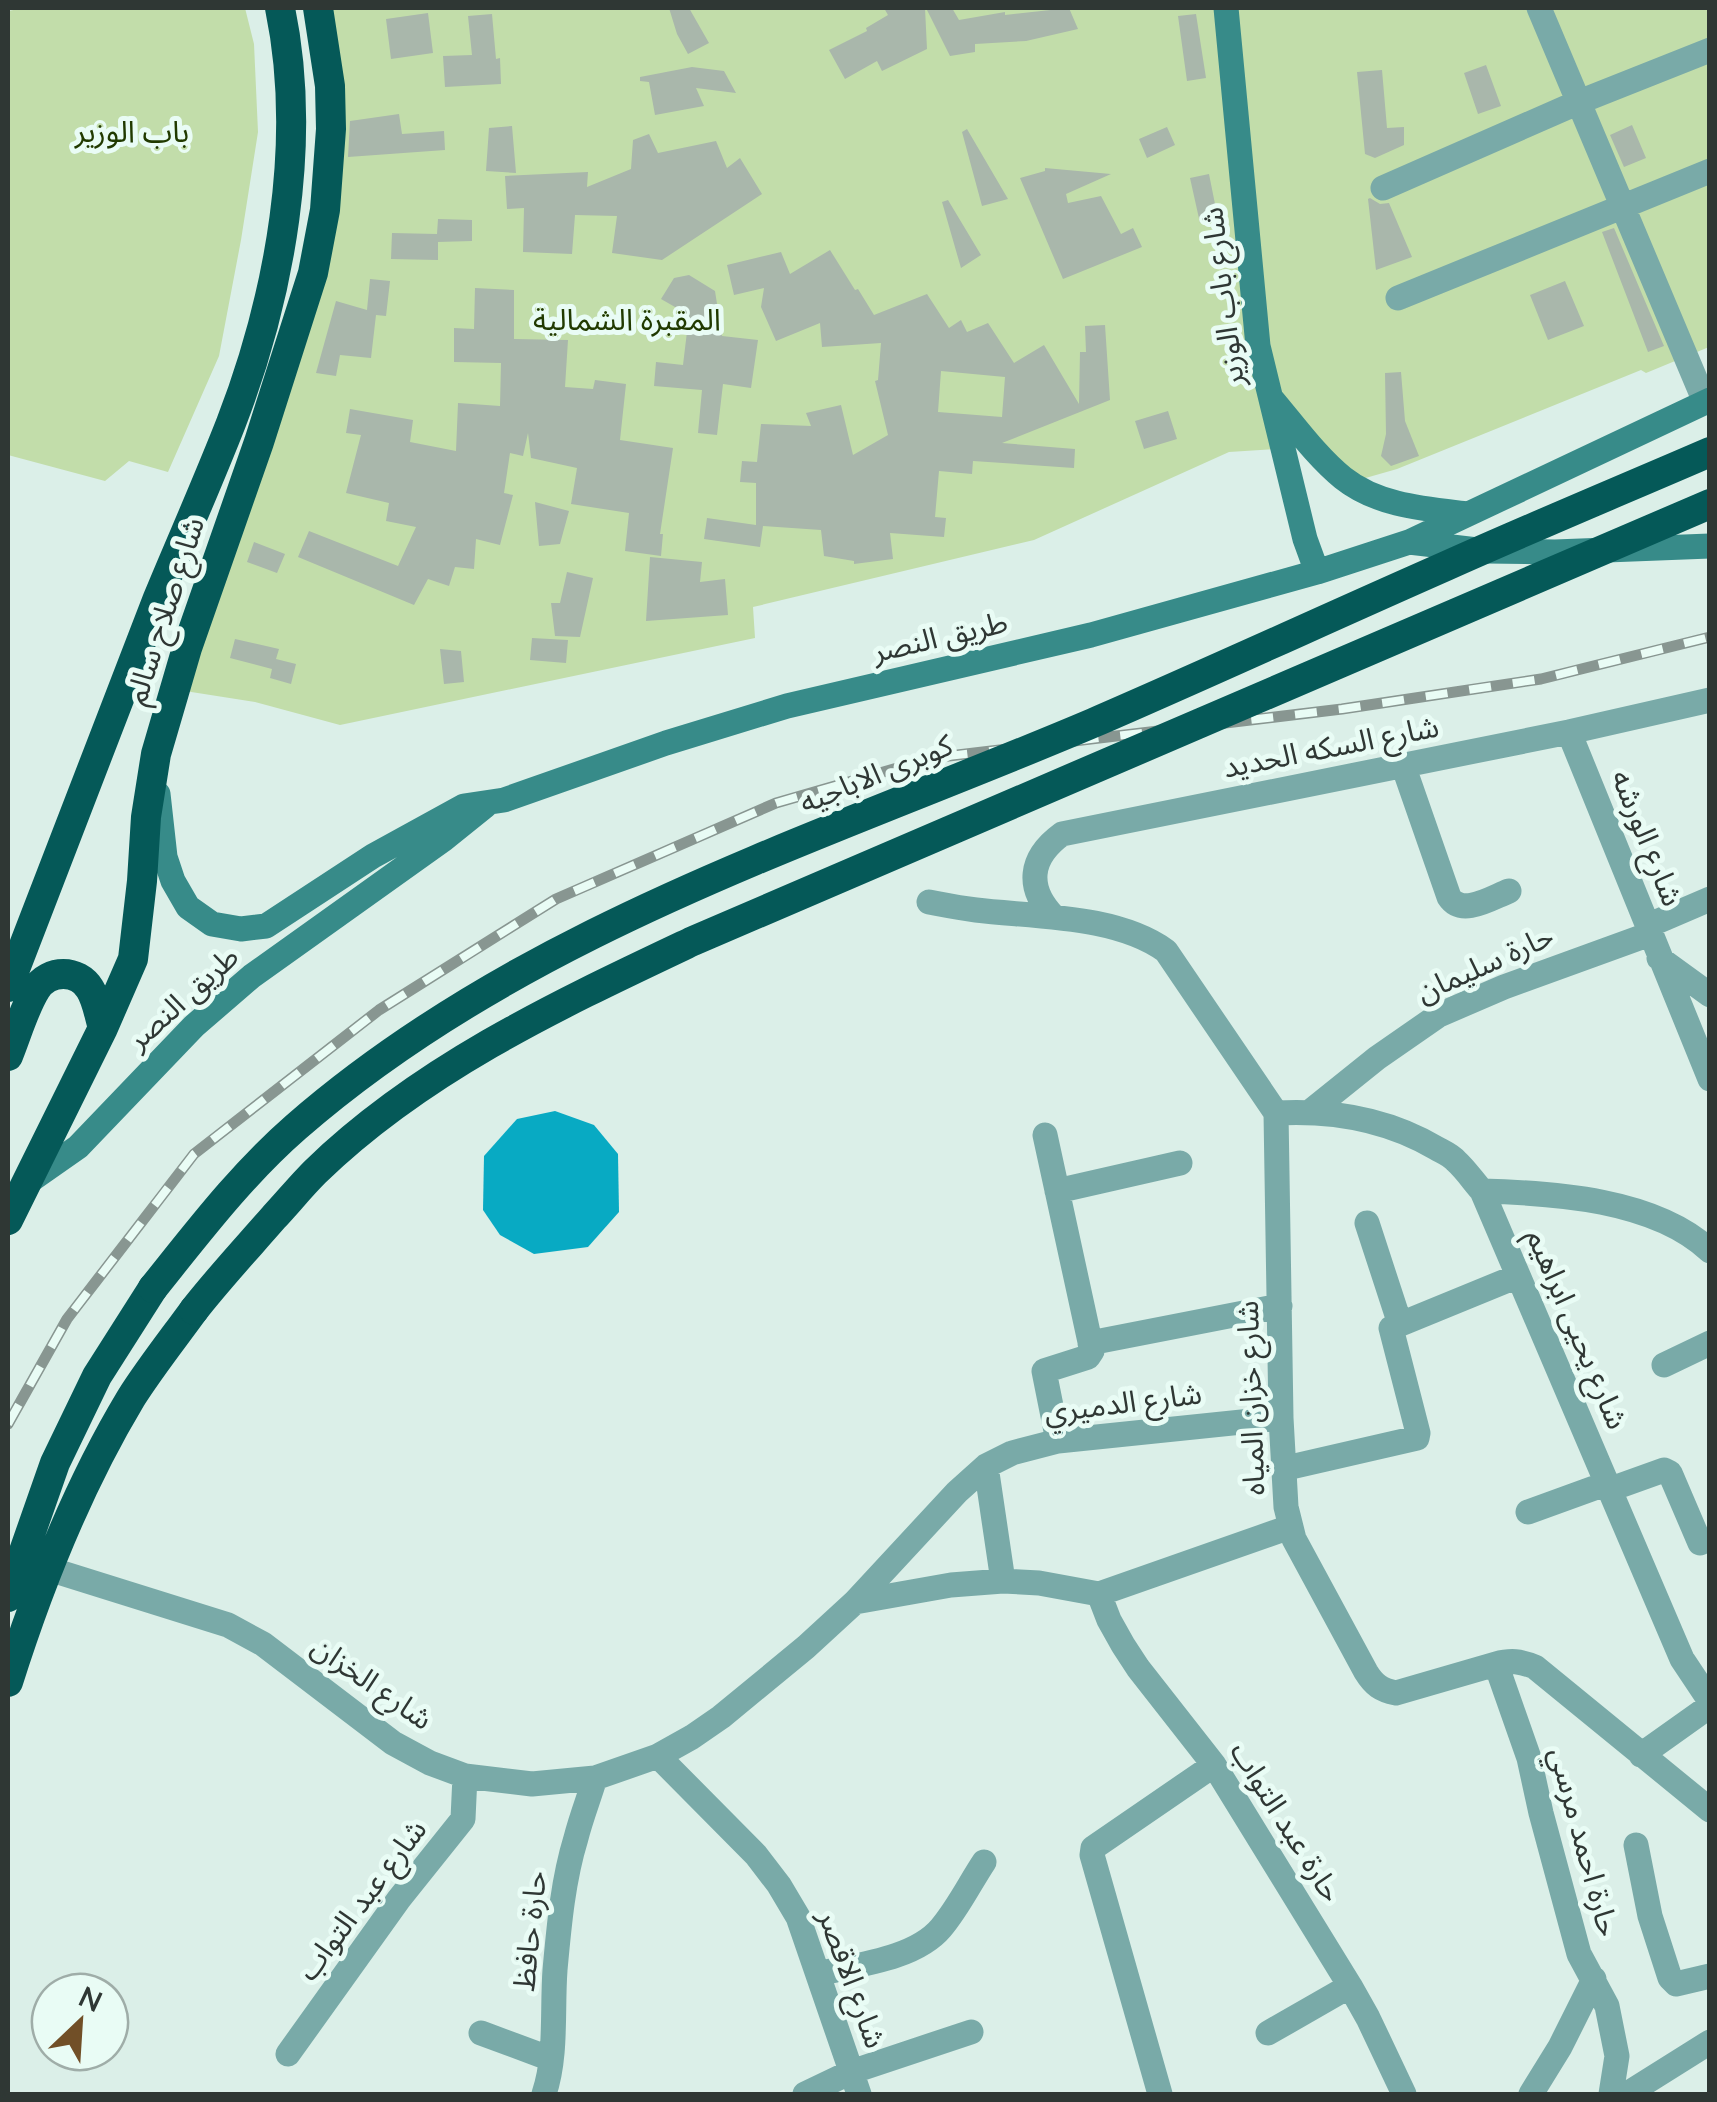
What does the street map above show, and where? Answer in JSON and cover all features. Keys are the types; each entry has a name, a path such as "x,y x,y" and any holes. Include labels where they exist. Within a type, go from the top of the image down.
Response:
{"highway":[{"name":"شارع صلاح سالم","path":"8,1220 103,1028 132,959 156,754 187,648 260,442 313,273 325,210 331,129 330,86 319,13"},
{"name":"شارع صلاح سالم","path":"8,987 159,597 232,421 266,316 288,193 292,91 282,15"},
{"name":"كوبرى الاباجيه","path":"8,1598 55,1462 97,1376 153,1288 241,1179 311,1115 386,1055 492,988 576,943 722,875 1094,722 1710,452"},
{"path":"8,1682 87,1479 132,1397 194,1310 314,1172 422,1086 584,992 692,941 1710,504"},
{"path":"8,1056 35,990 45,978 60,973 76,976 89,986 103,1028"}],"street":[{"name":"شارع باب الوزير","path":"1226,8 1258,346 1305,539 1318,572"},
{"path":"1539,8 1707,401"},
{"path":"1383,188 1579,102 1710,50"},
{"path":"1398,298 1710,171"},
{"path":"1268,395 1345,480 1379,498 1416,508 1468,514"},
{"name":"طريق النصر","path":"156,754 165,856 188,907 212,924 242,930 266,926 372,856 464,806 504,800 666,743 787,706 1091,635 1318,572 1410,542 1707,401"},
{"name":"طريق النصر","path":"1410,542 1486,551 1554,552 1710,546"},
{"name":"شارع السكه الحديد","path":"1054,916 1036,890 1035,873 1048,844 1062,834 1710,700"},
{"name":"شارع الورشه","path":"1570,732 1710,1079"},
{"path":"1403,765 1454,904 1463,908 1509,891"},
{"name":"طريق النصر","path":"28,1182 78,1147 194,1026 252,976 488,803"},
{"name":"حارة سليمان","path":"1311,1111 1439,1015 1504,987 1652,939 1710,899"},
{"path":"929,902 1054,916 1151,940 1166,951 1276,1113"},
{"path":"1652,939 1710,994"},
{"name":"شارع يحيى ابراهيم","path":"1276,1113 1311,1111 1381,1123 1417,1136 1454,1158 1482,1192 1682,1659 1710,1703"},
{"name":"شارع خزان المياه","path":"1276,1113 1282,1469 1290,1527 1366,1672 1373,1683 1396,1693 1509,1660 1522,1662 1534,1667 1710,1810"},
{"path":"1045,1135 1091,1355 1044,1371 1058,1441"},
{"path":"1057,1191 1180,1163"},
{"path":"1482,1192 1547,1194 1644,1214 1673,1227 1710,1252"},
{"path":"1367,1223 1400,1324"},
{"path":"1282,1469 1417,1438 1390,1330 1518,1276"},
{"path":"1090,1343 1280,1306"},
{"path":"1664,1365 1710,1343"},
{"name":"شارع الدميري","path":"856,1602 957,1492 986,1466 1012,1453 1058,1441 1281,1418"},
{"path":"986,1466 1002,1581"},
{"path":"1528,1512 1664,1470 1670,1473 1700,1544"},
{"path":"856,1602 951,1585 1002,1581 1099,1594 1290,1527"},
{"name":"شارع الخزان","path":"49,1569 228,1626 262,1644 393,1743 430,1762 465,1776 532,1784 595,1778 658,1756 692,1737 856,1602"},
{"name":"حارة عبد التواب","path":"1099,1594 1109,1620 1138,1668 1214,1765 1350,1986 1404,2094"},
{"name":"حارة احمد مرسي","path":"1496,1664 1529,1758 1578,1954 1607,2006 1617,2056 1611,2094"},
{"path":"1641,1754 1710,1703"},
{"name":"شارع الاقصر","path":"658,1756 756,1856 779,1885 798,1917 855,2083"},
{"path":"1160,2094 1093,1848 1214,1765"},
{"name":"شارع عبد التواب","path":"288,2054 399,1899 457,1829 464,1811 465,1776"},
{"name":"حارة حافظ","path":"544,2094 551,2058 562,1907 574,1841 595,1778"},
{"path":"1636,1845 1650,1916 1670,1978 1676,1984 1710,1976"},
{"path":"818,1974 921,1945 940,1930 984,1862"},
{"path":"1531,2094 1560,2048 1594,1978"},
{"path":"1268,2034 1350,1986"},
{"path":"805,2094 855,2083 971,2032"},
{"path":"481,2033 551,2058"},
{"path":"1627,2094 1710,2042"}],"green space":[{"name":"باب الوزير","path":"245,8 254,44 258,132 241,240 219,356 168,472 129,461 105,481 8,455 8,11"},
{"name":"المقبرة الشمالية","path":"327,8 1709,8 1709,347 1646,373 1641,370 1397,469 1362,479 1324,446 1229,452 1034,540 753,607 755,638 340,725 255,702 185,691 311,290"}],"water":[{"path":"555,1111 594,1125 618,1154 619,1212 588,1247 534,1254 500,1235 483,1210 484,1156 517,1119"}],"building":[{"path":"669,8 689,8 709,43 688,54"},
{"path":"884,8 925,8 927,49 882,71 877,61 845,79 829,50 867,31 888,15"},
{"path":"926,8 952,8 959,20 1069,8 1078,29 1026,41 975,44 975,52 950,56"},
{"path":"428,13 433,53 391,59 386,19"},
{"path":"492,14 501,84 445,87 443,56 472,55 468,16"},
{"path":"1196,14 1206,78 1187,81 1178,16"},
{"path":"1486,65 1501,106 1478,114 1464,73"},
{"path":"692,67 724,71 736,93 696,88 704,106 655,115 649,82 640,81 640,77"},
{"path":"1382,70 1387,128 1404,127 1404,145 1375,158 1365,154 1357,72"},
{"path":"399,114 402,134 444,131 445,150 348,157 350,121"},
{"path":"1632,125 1646,158 1624,167 1610,135"},
{"path":"512,126 516,173 486,171 489,128"},
{"path":"1167,127 1175,145 1147,158 1139,139"},
{"path":"967,129 1008,199 982,206 962,132"},
{"path":"649,134 658,153 716,141 727,168 740,158 762,194 662,260 612,253 617,216 575,215 572,254 523,252 524,208 507,209 505,176 588,172 587,187 631,169 633,140"},
{"path":"1045,168 1111,174 1066,194 1068,203 1101,196 1121,234 1133,228 1142,247 1063,279 1020,178"},
{"path":"1209,174 1218,219 1200,223 1190,178"},
{"path":"1370,198 1380,204 1389,203 1412,257 1376,270"},
{"path":"948,200 981,255 961,268 942,202"},
{"path":"438,219 472,220 472,241 438,242 438,260 391,259 392,233 437,234"},
{"path":"1614,228 1664,346 1648,352 1602,232"},
{"path":"830,250 874,315 927,294 949,328 961,320 967,332 988,323 1014,363 1044,345 1079,404 1085,326 1105,325 1110,400 1002,443 1075,449 1074,468 973,461 972,474 939,471 935,517 946,518 944,537 890,533 893,559 854,564 824,556 821,530 763,526 760,547 704,539 707,518 756,525 756,483 740,482 742,461 757,462 761,424 811,426 806,413 841,405 853,455 888,435 875,381 881,343 822,347 820,323 776,341 761,307 764,288 734,295 727,265 781,252 790,274","holes":["941,371 1005,377 1002,417 938,412"]},
{"path":"689,275 715,291 722,336 758,340 751,388 723,384 717,435 698,433 702,390 654,386 656,362 683,365 689,315 661,299 674,278"},
{"path":"370,279 390,281 386,316 376,315 371,358 340,355 336,376 316,373 336,301 367,310"},
{"path":"1565,281 1584,326 1548,340 1530,295"},
{"path":"475,288 514,290 514,339 568,340 565,387 593,389 595,380 626,384 620,440 673,448 660,534 661,556 625,551 629,513 571,504 577,468 531,458 528,433 523,456 510,453 504,493 513,495 500,545 476,539 474,569 455,567 449,586 428,579 414,605 298,557 309,531 398,566 416,527 386,521 389,503 346,493 361,435 346,433 350,409 413,420 410,442 456,451 458,403 500,406 501,363 454,362 454,328 474,329"},
{"path":"1401,372 1405,421 1419,456 1391,466 1381,456 1386,434 1385,373"},
{"path":"1168,411 1177,439 1144,449 1135,421"},
{"path":"535,502 569,511 560,544 539,546"},
{"path":"254,542 285,554 277,573 247,562"},
{"path":"650,557 702,562 700,582 725,579 728,615 646,621"},
{"path":"567,572 593,578 580,637 555,636 551,603 560,603"},
{"path":"532,638 568,640 566,663 530,660"},
{"path":"235,639 279,649 276,659 296,664 291,684 270,678 272,669 230,658"},
{"path":"440,649 461,651 464,682 444,684"}],"railway":[{"path":"8,1424 67,1319 194,1154 379,1010 556,899 776,803 932,758 1342,709 1541,679 1710,637"}]}
